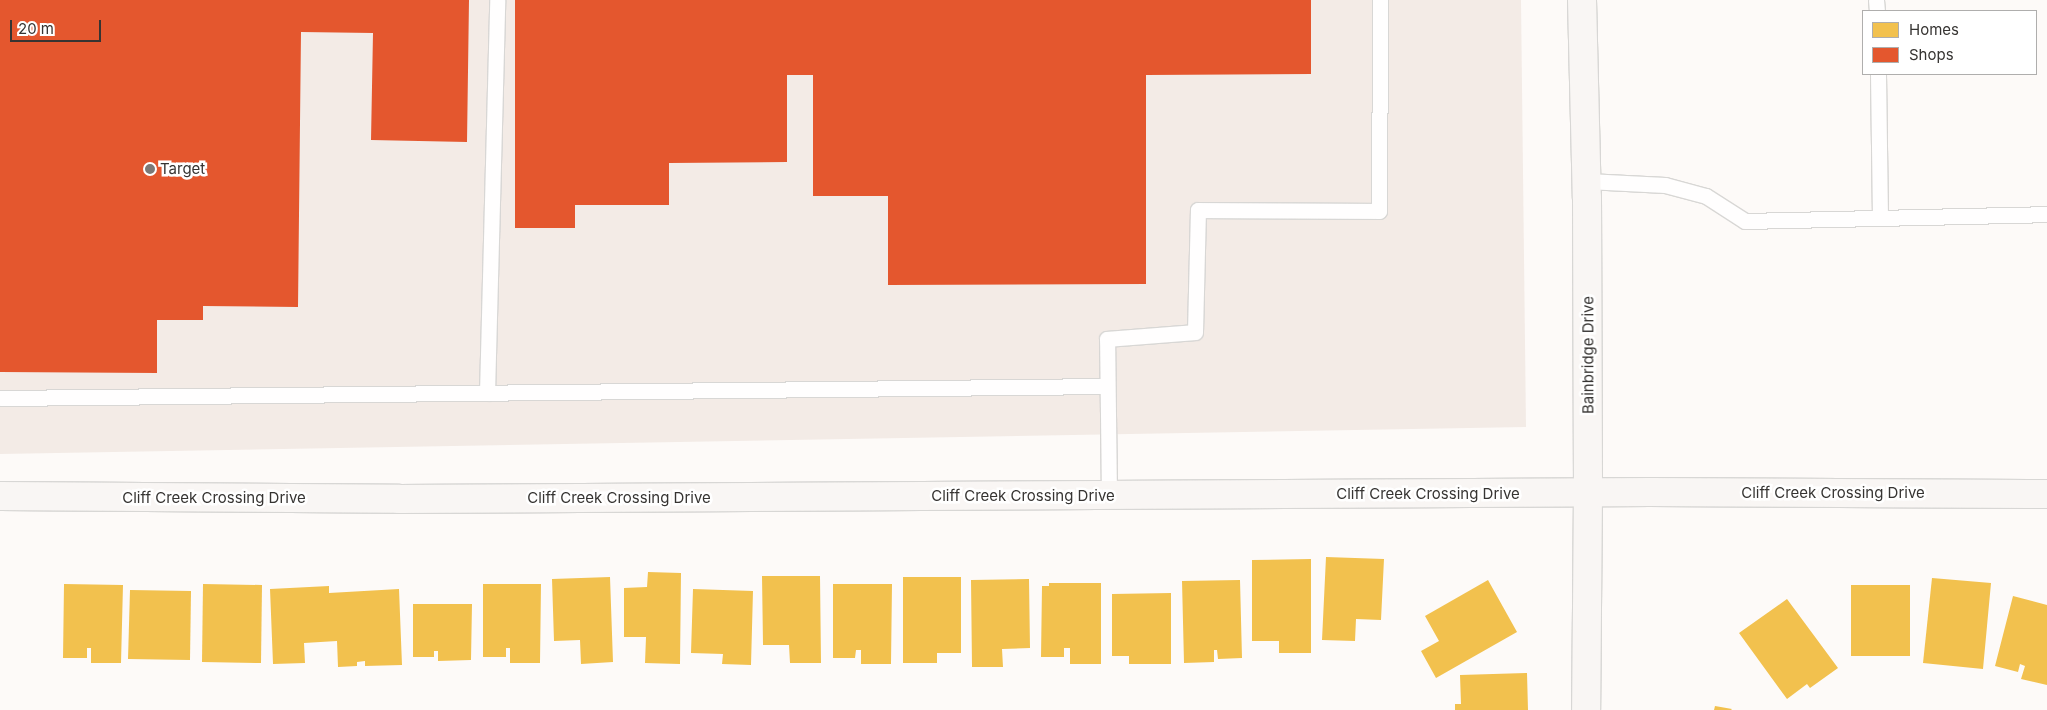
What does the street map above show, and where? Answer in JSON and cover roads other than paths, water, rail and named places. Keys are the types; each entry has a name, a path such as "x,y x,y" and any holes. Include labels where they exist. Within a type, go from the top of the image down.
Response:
{"street":[{"name":"Bainbridge Drive","path":"1582,0 1587,181 1588,493 1586,710"},
{"name":"Cliff Creek Crossing Drive","path":"0,496 399,499 1588,493 2047,494"}],"lane":[{"path":"487,393 497,0"},
{"path":"1109,496 1107,339 1195,332 1198,210 1379,211 1380,0"},
{"path":"1878,75 1880,218"},
{"path":"1587,181 1665,185 1706,196 1745,221 2047,214"},
{"path":"0,398 1107,386"}],"place":[{"name":"Target","path":"150,169"}]}
